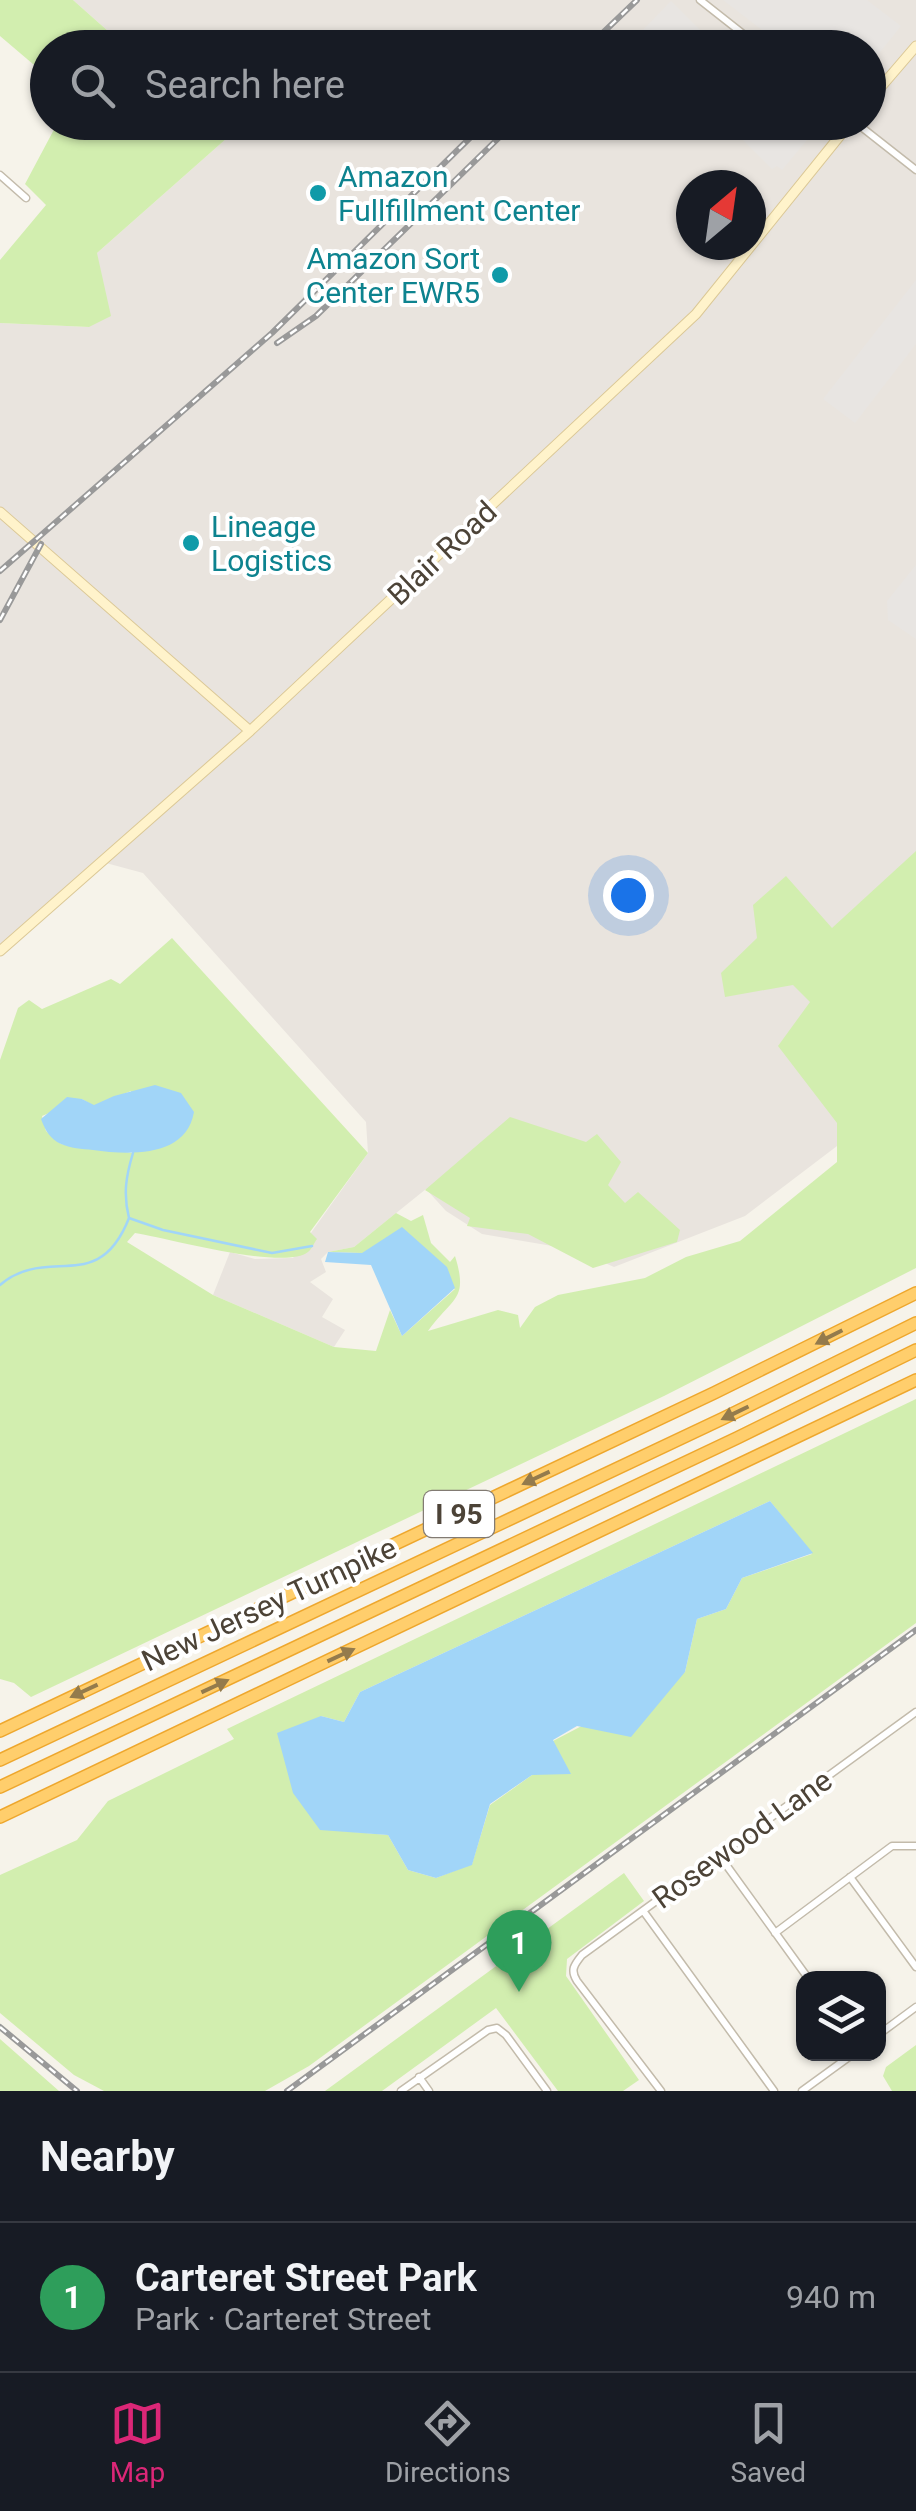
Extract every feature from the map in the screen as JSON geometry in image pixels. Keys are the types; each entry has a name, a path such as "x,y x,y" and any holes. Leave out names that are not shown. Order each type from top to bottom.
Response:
{"highway":[{"name":"New Jersey Turnpike","path":"0,1731 916,1294"},
{"name":"New Jersey Turnpike","path":"0,1760 742,1410 916,1323"},
{"name":"New Jersey Turnpike","path":"0,1787 916,1350"},
{"name":"I 95","path":"0,1817 916,1380"}],"street":[{"path":"700,0 738,30"},
{"path":"886,81 916,46"},
{"name":"Blair Road","path":"0,951 250,731 696,314 838,140"},
{"path":"877,140 916,170"},
{"path":"0,175 26,198"},
{"path":"0,512 250,731"},
{"name":"Rosewood Lane","path":"661,2091 577,1981 573,1970 582,1956 916,1713"},
{"path":"775,1933 892,1846 916,1846"},
{"path":"719,1856 803,1971"},
{"path":"850,1878 916,1968"},
{"path":"644,1912 774,2091"},
{"path":"886,2029 916,2007"},
{"path":"402,2091 496,2028 508,2037 548,2091"},
{"path":"802,2091 843,2061"},
{"path":"419,2078 429,2091"}],"shaded area":[{"path":"73,0 916,0 916,1086 745,1216 614,1267 576,1250 482,1234 446,1211 426,1189 354,1247 328,1252 321,1259 326,1272 310,1282 333,1299 322,1317 345,1330 334,1347 213,1295 230,1252 255,1259 293,1258 368,1153 366,1122 143,873 106,863 0,955 0,323 89,327 97,253 225,140 886,140 886,30 107,30"},
{"path":"723,0 867,0 901,26 886,45 886,30 762,30"},
{"path":"671,1 700,30 643,30"},
{"path":"743,140 807,140 782,170 777,166 772,169"},
{"path":"916,280 916,344 855,423 823,399"},
{"path":"916,565 916,639 888,620 887,601"}],"green space":[{"path":"0,0 73,0 107,30 30,30 30,62 0,36"},
{"path":"48,140 225,140 97,253 111,316 89,327 0,323 0,260 46,205 25,184"},
{"path":"916,851 916,1268 664,1396 31,1697 14,1683 0,1679 0,1060 18,1008 29,1000 42,1009 111,979 120,984 172,938 368,1153 310,1232 317,1239 311,1249 295,1257 251,1256 135,1233 127,1242 213,1295 334,1347 376,1351 390,1310 402,1336 455,1289 362,1253 328,1252 354,1247 396,1213 411,1221 423,1215 431,1243 450,1262 455,1256 459,1291 428,1331 498,1310 518,1315 520,1328 535,1307 558,1295 645,1278 686,1257 740,1241 837,1162 837,1123 778,1046 810,1002 793,985 725,997 721,973 757,938 753,905 786,876 832,928","holes":["131,1091 133,1153 61,1144 46,1131 42,1116 82,1099 94,1106"]},
{"path":"510,1117 586,1142 597,1134 621,1162 608,1185 625,1203 638,1192 680,1230 677,1242 593,1268 528,1234 467,1226 470,1218 425,1190"},
{"path":"916,1399 916,1623 309,2066 265,2091 104,2091 74,2075 0,2013 0,1875 77,1840 108,1801 234,1739 227,1729","holes":["770,1501 812,1554 742,1578 726,1609 697,1619 685,1672 553,1741 532,1775 490,1805 472,1864 436,1878 408,1870 388,1835 320,1829 321,1716 344,1722 360,1692"]},
{"path":"624,1873 644,1901 567,1959 566,1976 639,2080 623,2091 558,2091 496,2008 382,2091 325,2091"},
{"path":"0,2039 59,2091 0,2091"},
{"path":"916,2045 916,2091 892,2091 883,2076 886,2067"}],"water":[{"path":"155,1085 181,1093 194,1112 189,1127 168,1146 123,1153 68,1146 51,1137 41,1119 67,1097 94,1105"},
{"path":"402,1227 447,1267 455,1288 402,1336 371,1265 325,1262 328,1252 362,1253"},
{"path":"770,1501 813,1553 742,1578 726,1609 697,1619 685,1672 631,1737 577,1726 553,1740 571,1774 532,1775 490,1804 472,1865 436,1878 408,1870 388,1835 320,1830 293,1793 277,1733 321,1716 344,1722 360,1692"}],"waterway":[{"path":"133,1153 126,1185 129,1218 163,1230 272,1253 312,1246"},
{"path":"0,1285 36,1268 71,1266 103,1256 117,1242 129,1218"}],"railway":[{"path":"606,30 637,0"},
{"path":"0,571 272,333 468,140"},
{"path":"277,343 316,316 497,140"},
{"path":"0,620 41,544"},
{"path":"287,2091 916,1630"},
{"path":"0,2027 77,2091"}],"place":[{"name":"Amazon Fullfillment Center","path":"318,193"},
{"name":"Amazon Sort Center EWR5","path":"500,275"},
{"name":"Lineage Logistics","path":"191,543"},
{"name":"Carteret Street Park","path":"519,1992"}]}
